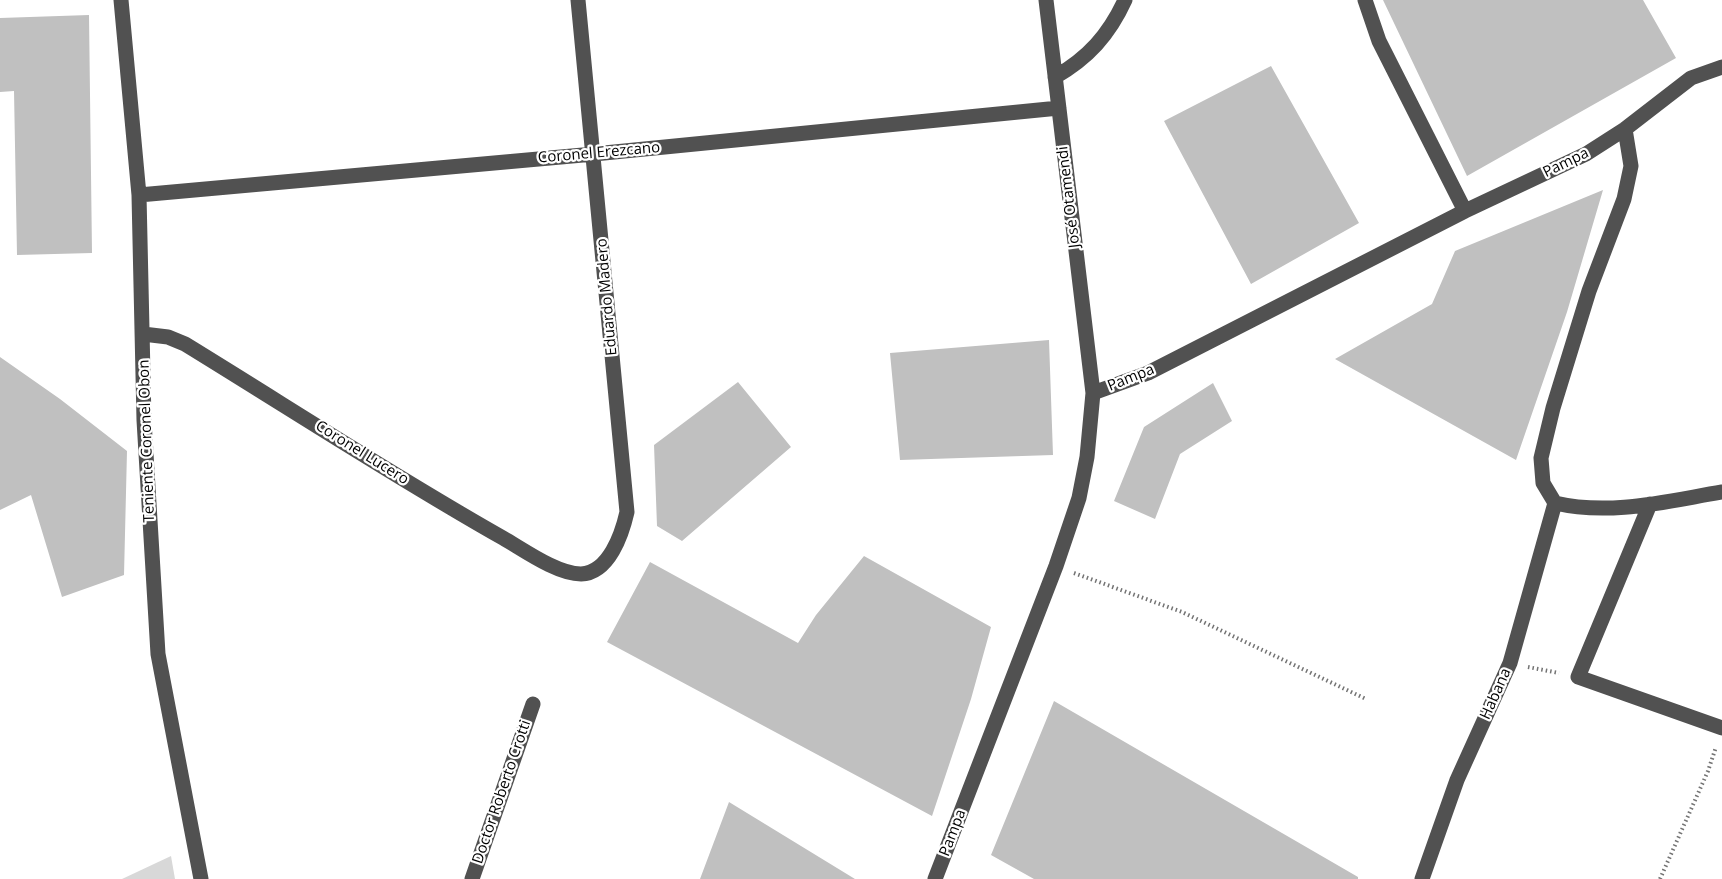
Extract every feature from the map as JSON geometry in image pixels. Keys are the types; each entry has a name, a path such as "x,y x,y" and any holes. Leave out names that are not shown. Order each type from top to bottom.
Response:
{"street":[{"name":"Teniente Coronel Obon","path":"121,0 138,195 144,420 158,654 201,879"},
{"name":"Eduardo Madero","path":"578,0 627,512 621,536 606,560 593,570 581,574"},
{"name":"José Otamendi","path":"1046,0 1093,393"},
{"path":"1055,77 1074,66 1091,52 1110,28 1125,0"},
{"path":"1365,0 1379,41 1465,210"},
{"name":"Pampa","path":"935,879 1056,566 1079,498 1087,457 1093,393 1148,373 1465,210 1586,154 1624,129 1692,78 1722,67"},
{"name":"Coronel Erezcano","path":"138,195 594,154 1059,108"},
{"path":"1624,129 1631,166 1623,199 1589,291 1553,408 1541,458 1544,483 1555,503 1596,510 1722,492"},
{"name":"Coronel Lucero","path":"143,334 168,337 185,344 474,522 557,568 581,574"},
{"name":"Habana","path":"1422,879 1457,780 1510,663 1555,503"},
{"path":"1650,504 1578,677 1722,728"},
{"name":"Doctor Roberto Crotti","path":"472,879 533,704"}],"path":[{"path":"1056,566 1182,612 1366,699"},
{"path":"1510,663 1578,677"},
{"path":"1660,879 1708,771 1722,728"}],"shaded area":[{"path":"171,856 175,879 122,879"}],"building":[{"path":"1383,0 1643,0 1676,58 1467,176"},
{"path":"89,15 92,253 17,255 14,91 0,92 0,18"},
{"path":"1271,66 1359,223 1251,284 1164,121"},
{"path":"1603,190 1567,312 1516,460 1335,359 1432,304 1455,251"},
{"path":"1049,340 1053,455 900,460 890,353"},
{"path":"0,357 60,399 127,451 124,575 62,597 31,495 0,510"},
{"path":"738,382 791,447 682,541 657,526 654,445"},
{"path":"1213,383 1232,421 1180,454 1155,519 1114,501 1144,427"},
{"path":"864,556 991,627 971,699 932,816 607,642 650,562 798,643 816,615"},
{"path":"1054,701 1358,879 1034,879 991,855"},
{"path":"729,802 855,879 700,879"}]}
